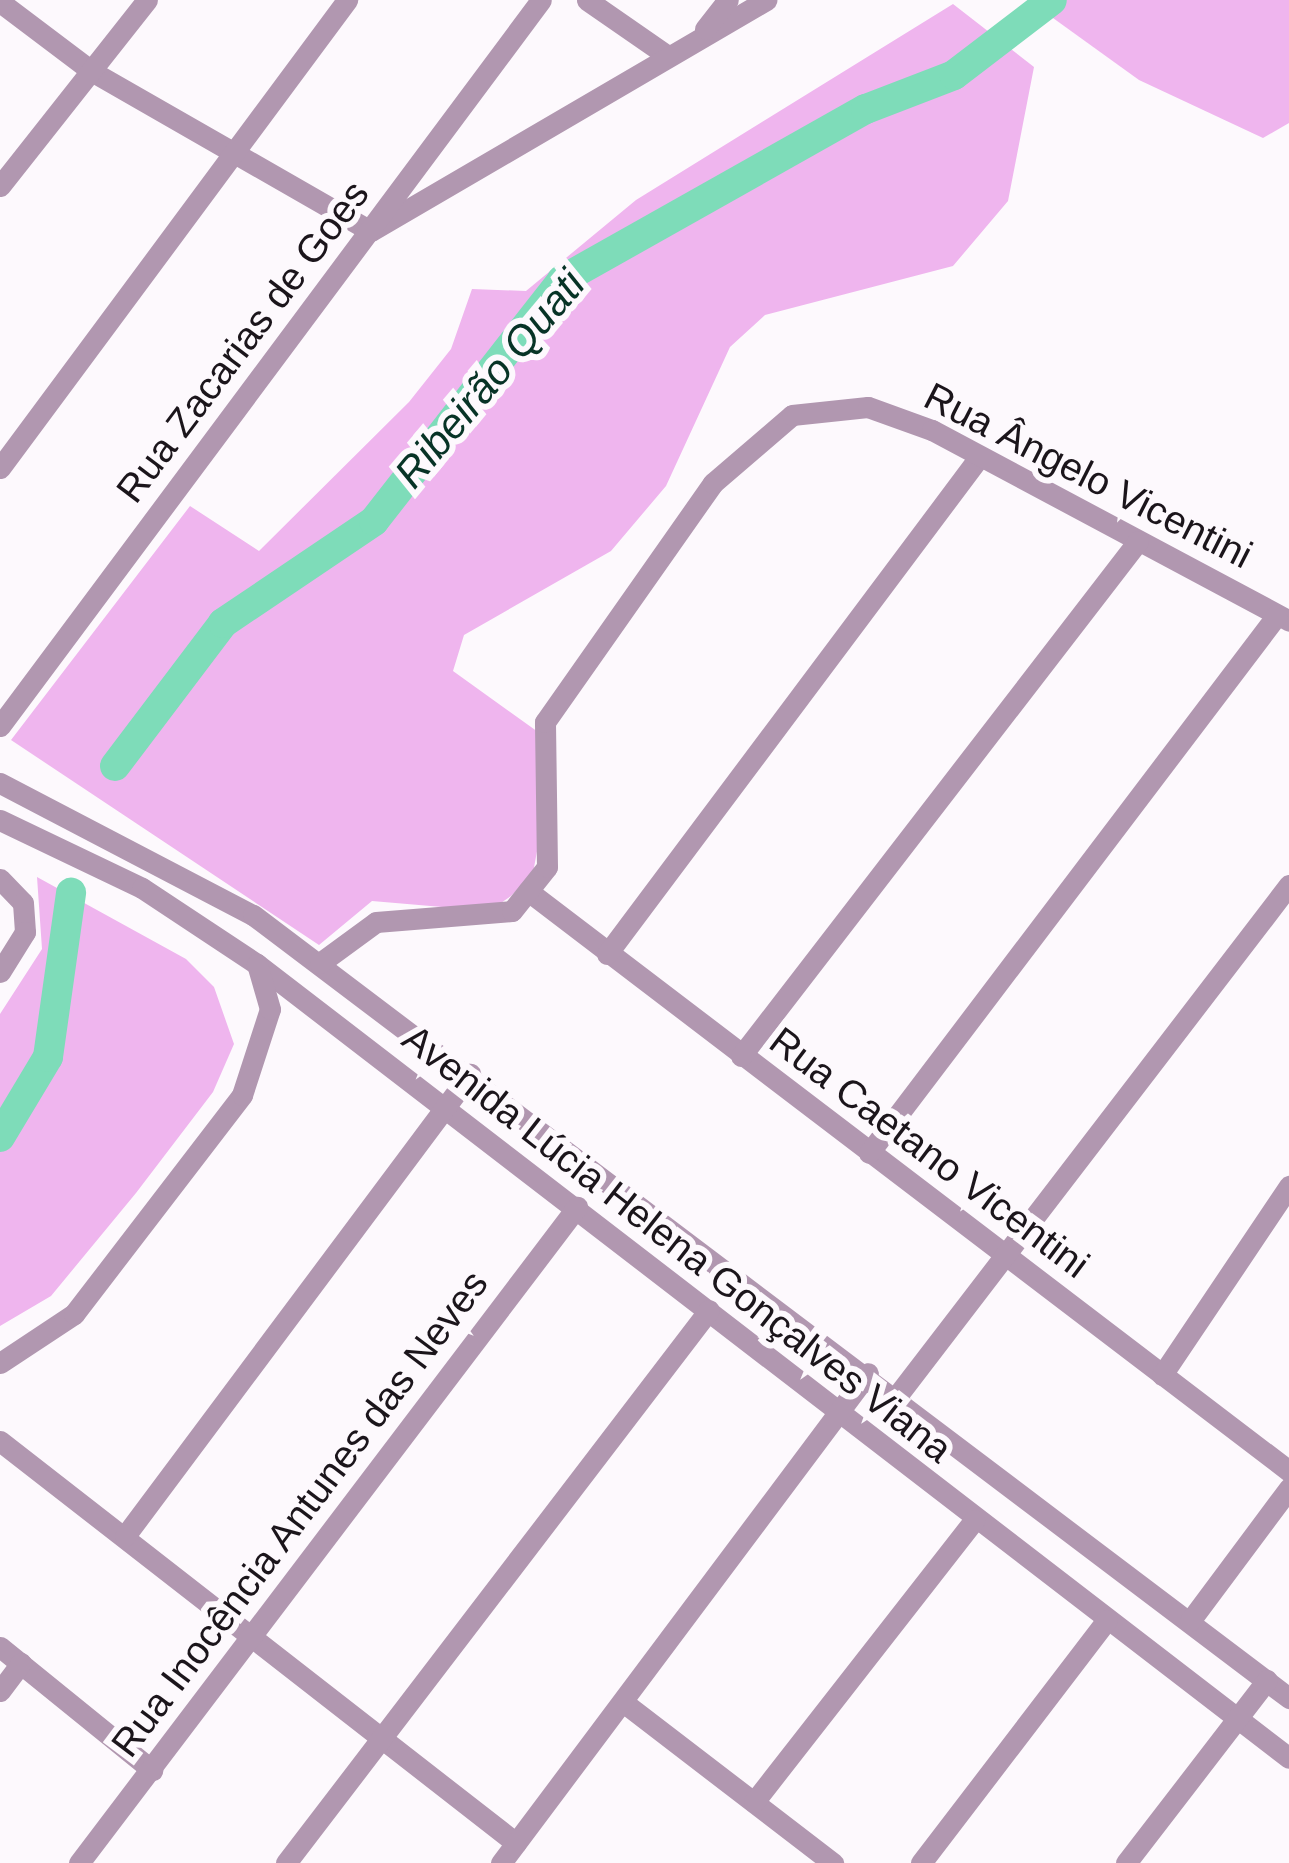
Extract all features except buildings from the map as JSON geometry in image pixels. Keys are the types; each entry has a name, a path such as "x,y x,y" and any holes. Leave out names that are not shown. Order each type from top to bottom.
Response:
{"street":[{"path":"0,186 147,0"},
{"path":"0,468 347,0"},
{"name":"Rua Zacarias de Goes","path":"0,726 541,0"},
{"path":"587,0 668,56"},
{"path":"698,39 728,0"},
{"path":"0,2 93,72 230,155 370,231 767,0"},
{"name":"Rua Ângelo Vicentini","path":"528,891 547,867 544,722 713,483 792,415 849,409 980,455 1283,618"},
{"path":"607,954 980,455"},
{"path":"741,1056 1138,541"},
{"path":"869,1153 1283,618"},
{"name":"Avenida Lúcia Helena Gonçalves Viana","path":"0,783 144,858 320,963 868,1373 1289,1697"},
{"name":"Avenida Lúcia Helena Gonçalves Viana","path":"0,820 142,888 256,964 1289,1758"},
{"path":"0,972 25,932 23,903 3,881"},
{"path":"897,1396 1289,885"},
{"path":"320,963 376,922 464,923 512,911 528,891"},
{"name":"Rua Caetano Vicentini","path":"528,891 1289,1471"},
{"path":"0,1363 74,1314 242,1095 270,1009 256,964"},
{"path":"125,1536 449,1114 470,1074"},
{"path":"1162,1375 1289,1186"},
{"name":"Rua Inocência Antunes das Neves","path":"79,1863 577,1208"},
{"path":"286,1863 709,1310"},
{"path":"501,1863 868,1373"},
{"path":"0,1441 516,1843"},
{"path":"1190,1621 1289,1488"},
{"path":"754,1802 974,1520"},
{"path":"921,1863 1107,1620"},
{"path":"0,1647 152,1770"},
{"path":"0,1691 21,1663"},
{"path":"1126,1863 1267,1680"},
{"path":"623,1702 833,1863"}],"shaded area":[{"path":"1028,0 1289,0 1289,123 1263,138 1139,80"},
{"path":"953,4 1034,67 1008,201 953,266 765,315 730,347 666,486 611,551 464,635 453,671 538,732 540,835 533,873 511,896 489,911 372,901 319,945 11,740 190,506 259,551 409,402 451,349 472,289 526,291 636,200"},
{"path":"37,877 186,959 214,987 234,1044 213,1092 51,1296 0,1326 0,1014 42,949"}],"waterway":[{"name":"Ribeirão Quati","path":"115,766 223,623 374,521 562,280 866,109 954,75 1052,0"},
{"name":"Ribeirão Quati","path":"0,1137 48,1057 71,893"}]}
